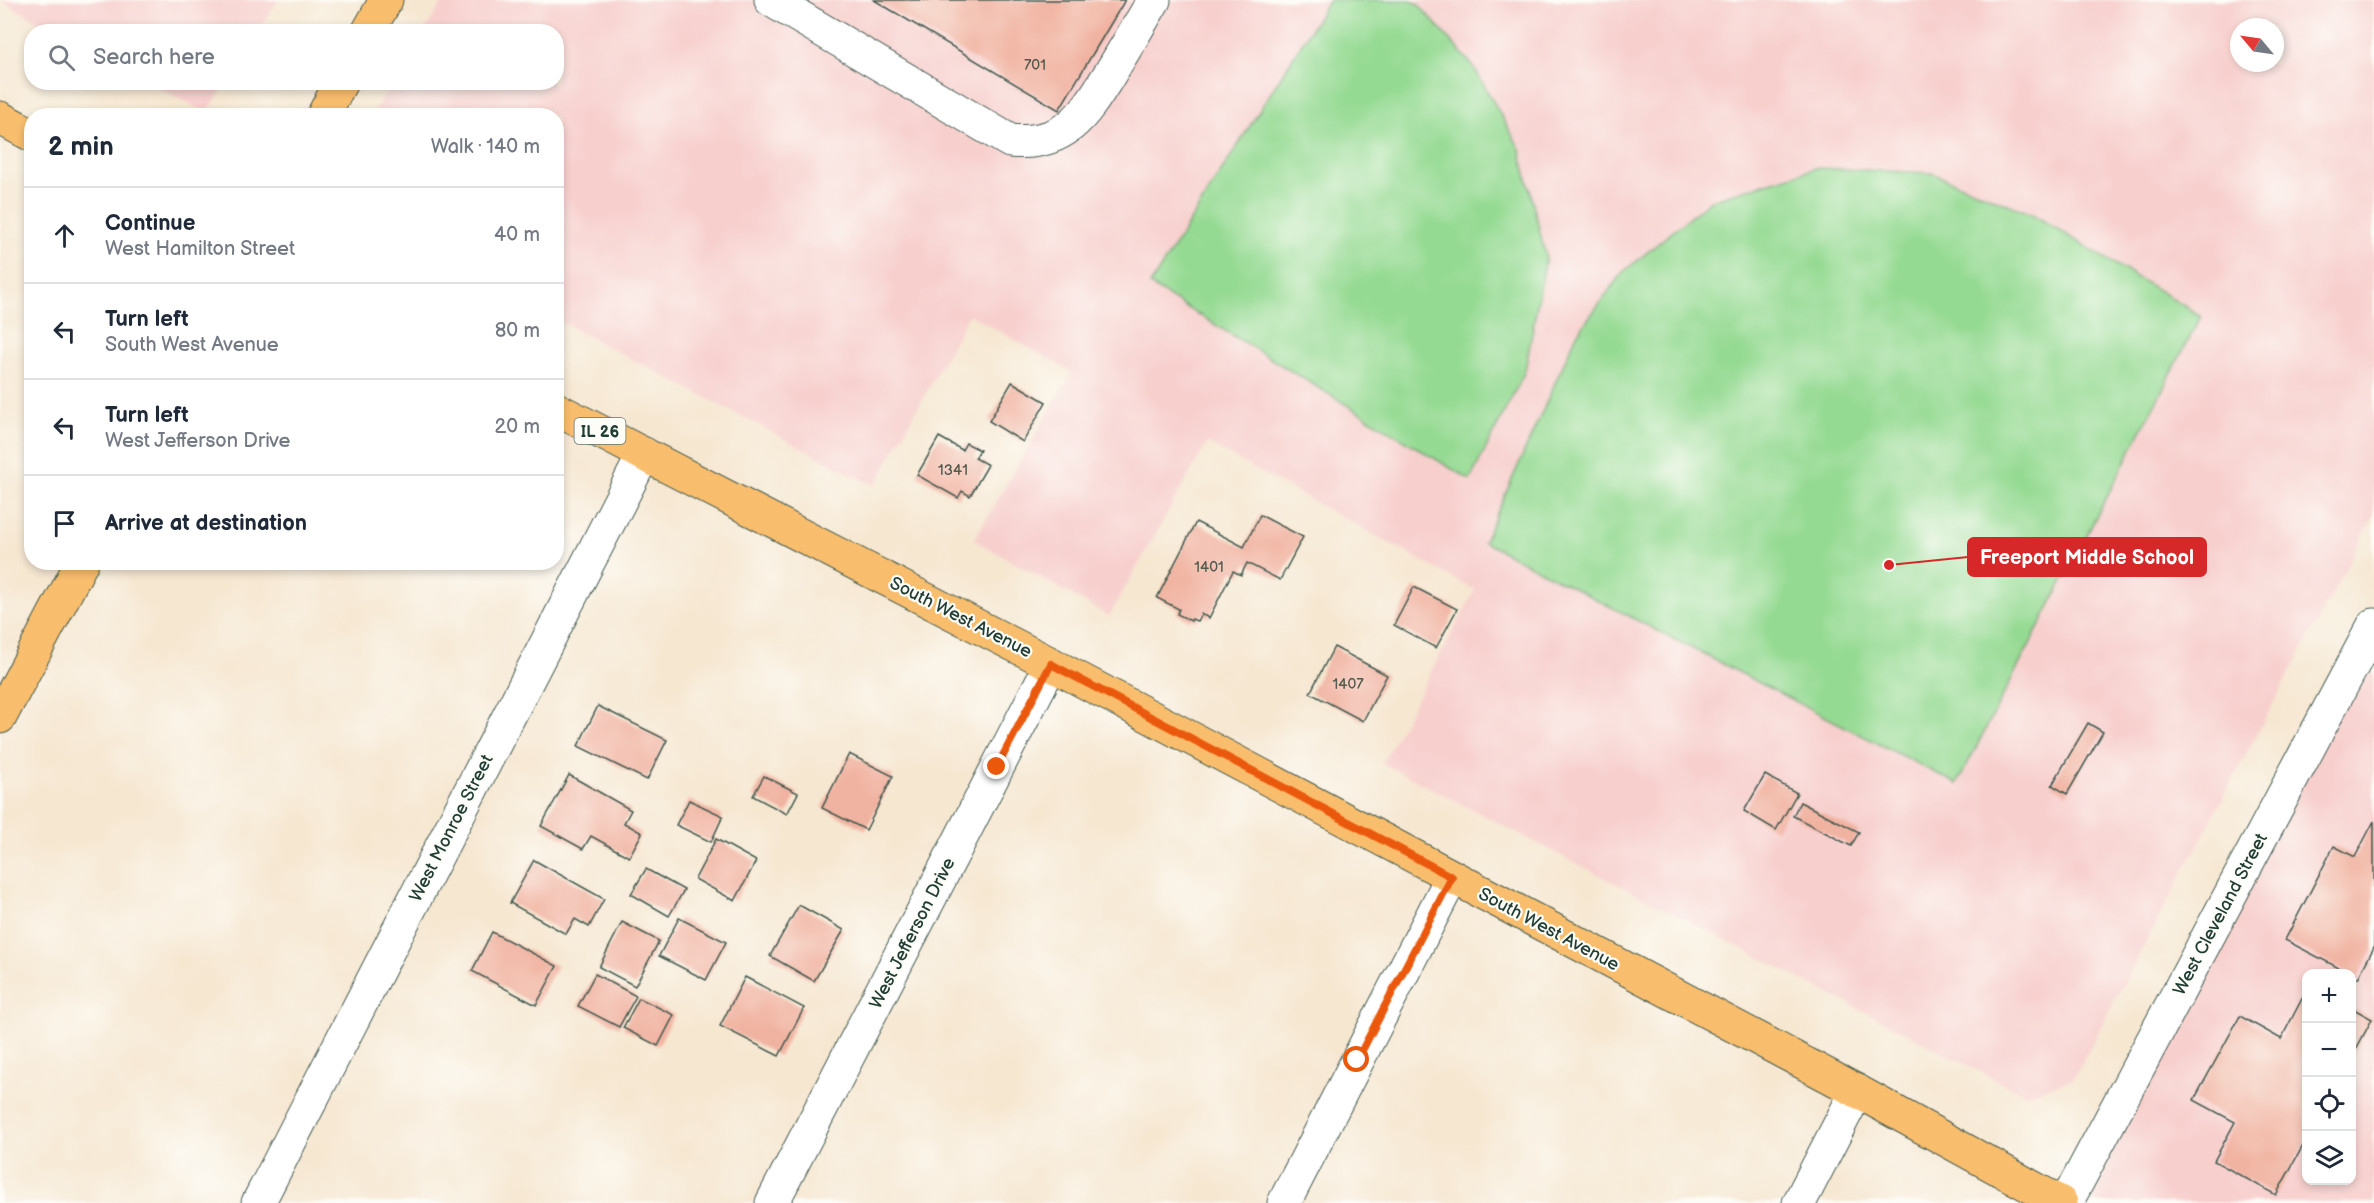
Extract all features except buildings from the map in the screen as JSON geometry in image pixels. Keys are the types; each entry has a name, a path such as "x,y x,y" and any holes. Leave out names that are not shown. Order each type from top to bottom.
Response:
{"main road":[{"path":"372,24 386,0"},
{"path":"327,108 337,90"},
{"path":"0,118 24,131"},
{"name":"South West Avenue","path":"564,413 1051,664 1857,1091 2061,1203"},
{"path":"0,717 78,570"}],"street":[{"path":"771,0 1010,141 1027,143 1061,133 1085,113 1154,0"},
{"name":"West Monroe Street","path":"258,1203 644,454"},
{"name":"West Cleveland Street","path":"2066,1203 2374,625"},
{"name":"West Jefferson Drive","path":"772,1203 1051,664"},
{"path":"1284,1203 1452,877"},
{"path":"1799,1203 1857,1091"}],"shaded area":[{"path":"0,0 278,0 263,24 44,24"},
{"path":"444,0 2374,0 2374,515 2073,1079 2026,1095 1382,763 1475,590 1207,443 1109,616 974,540 1072,372 969,314 875,486 564,324 564,108 376,108 388,90 564,90 564,24 429,24"},
{"path":"164,90 222,90 210,108 198,108"},
{"path":"2354,663 2374,674 2374,1203 2066,1203"}],"green space":[{"path":"1329,0 1411,0 1419,5 1473,66 1520,149 1546,257 1525,371 1470,480 1150,285"},
{"path":"1816,168 1932,173 2032,214 2201,316 1957,784 1484,542 1577,334 1622,273 1711,200"}],"place":[{"name":"Freeport Middle School","path":"1889,565"}],"route":[{"path":"997,767 1051,664 1452,877 1357,1060"}]}
